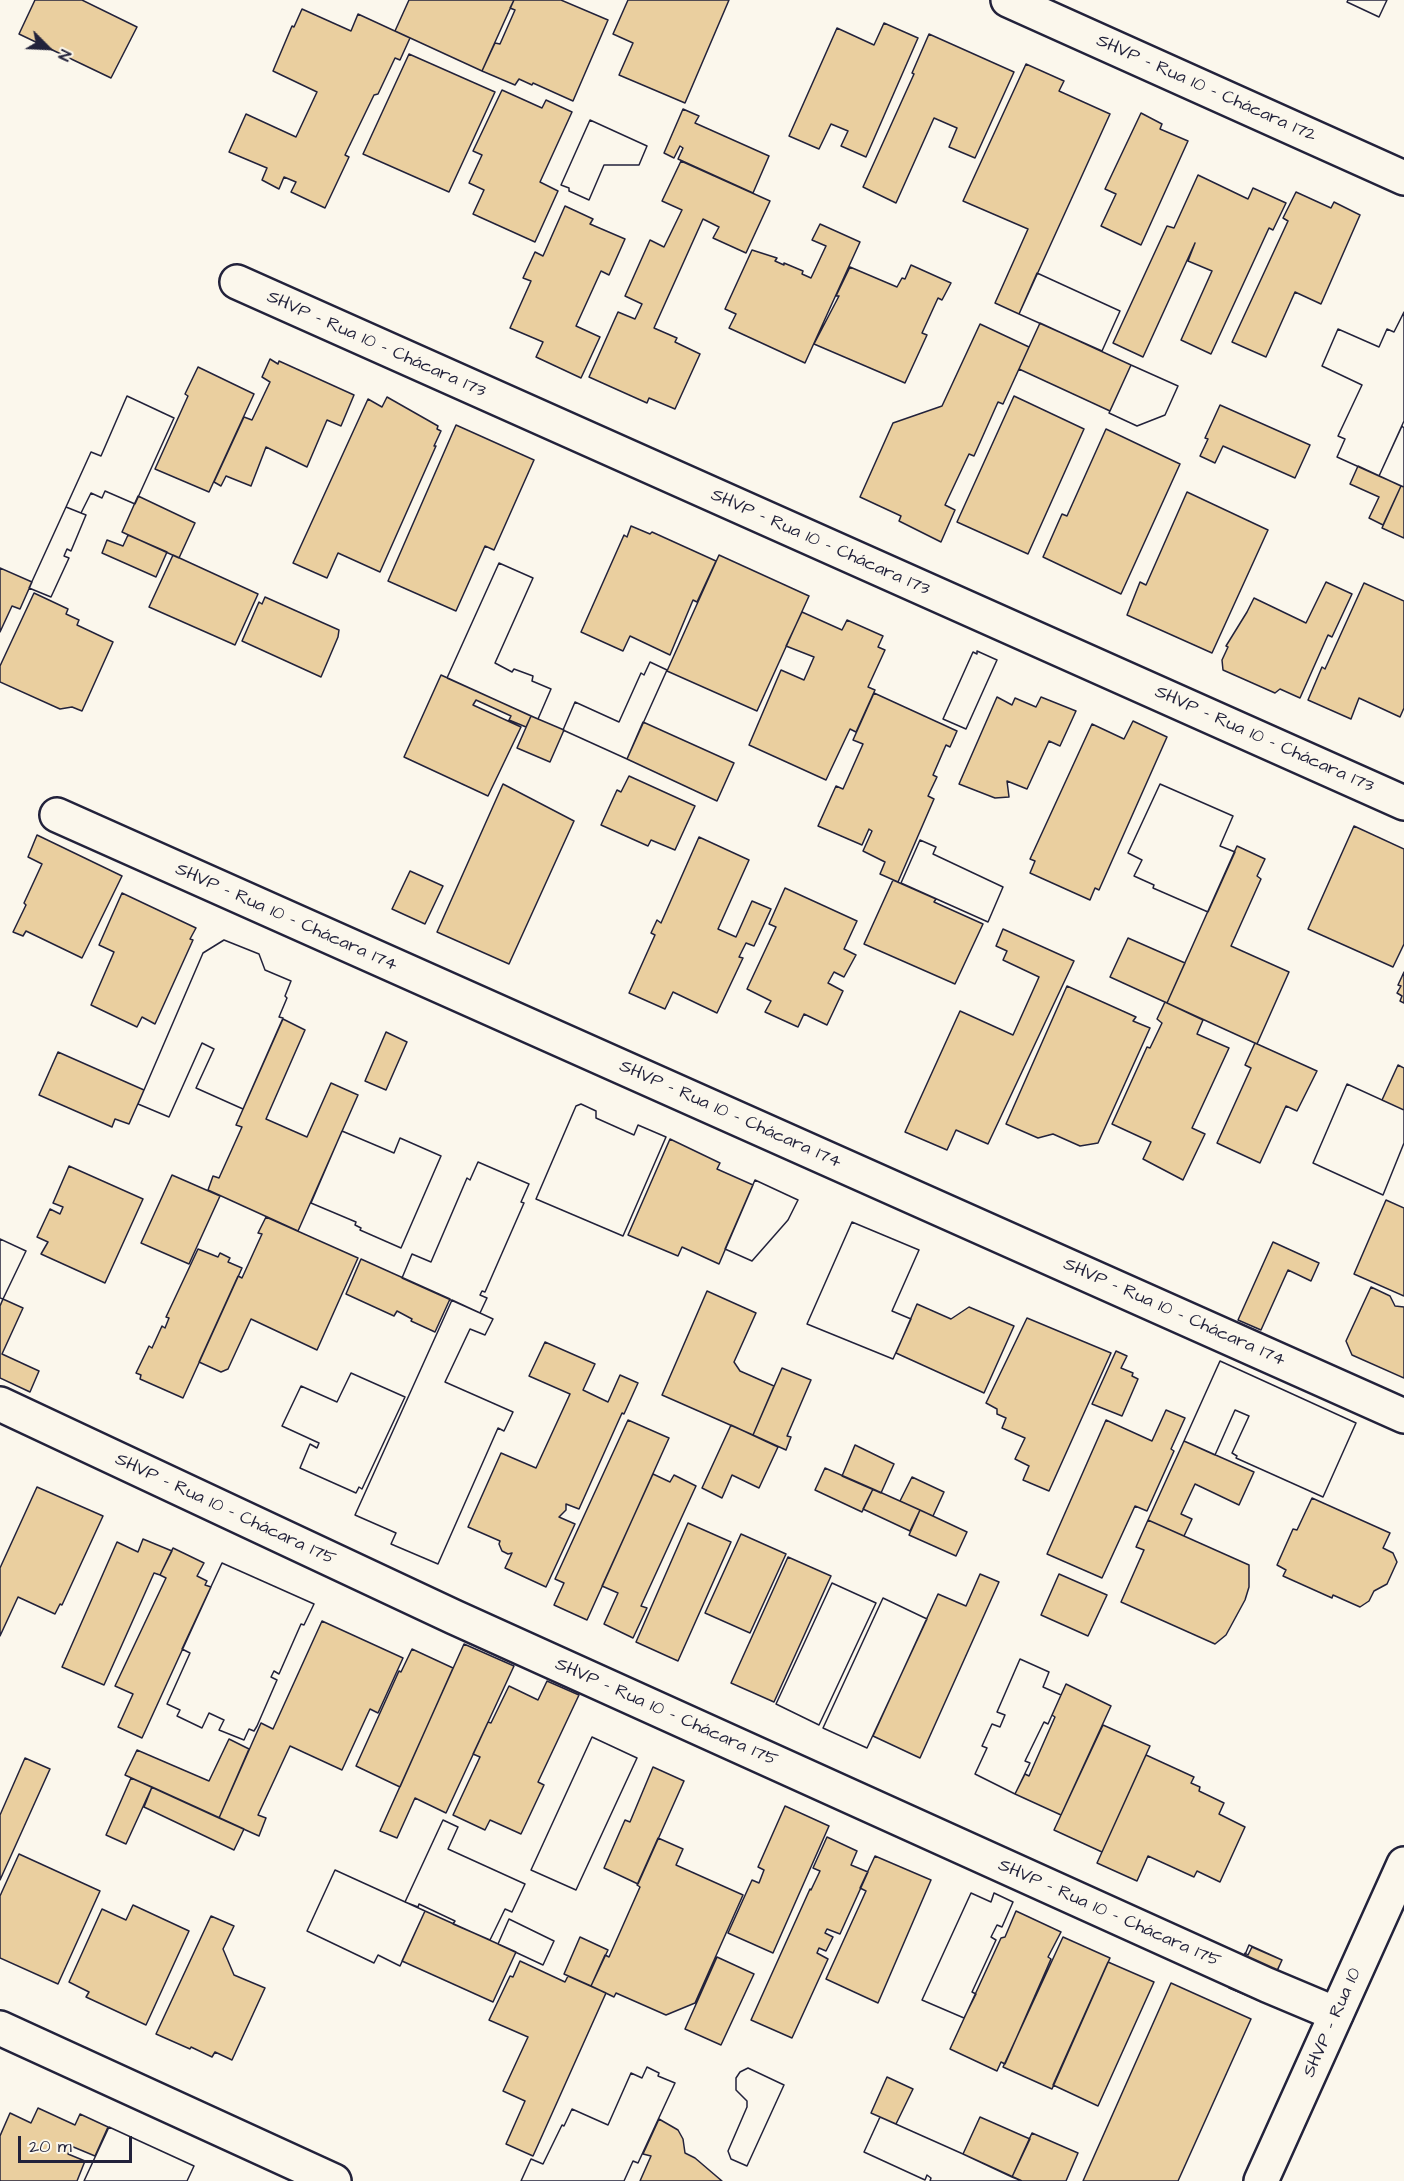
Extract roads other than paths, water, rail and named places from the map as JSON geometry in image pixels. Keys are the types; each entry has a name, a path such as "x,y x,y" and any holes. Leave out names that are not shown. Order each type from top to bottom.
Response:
{"street":[{"name":"SHVP - Rua 10 - Chácara 172","path":"1008,0 1404,178"},
{"name":"SHVP - Rua 10 - Chácara 173","path":"237,282 1404,803"},
{"name":"SHVP - Rua 10 - Chácara 174","path":"57,815 1404,1416"},
{"name":"SHVP - Rua 10 - Chácara 175","path":"0,1404 465,1622 1245,1976 1336,2014"},
{"name":"SHVP - Rua 10","path":"1260,2181 1404,1864"},
{"path":"0,2028 334,2181"}]}
